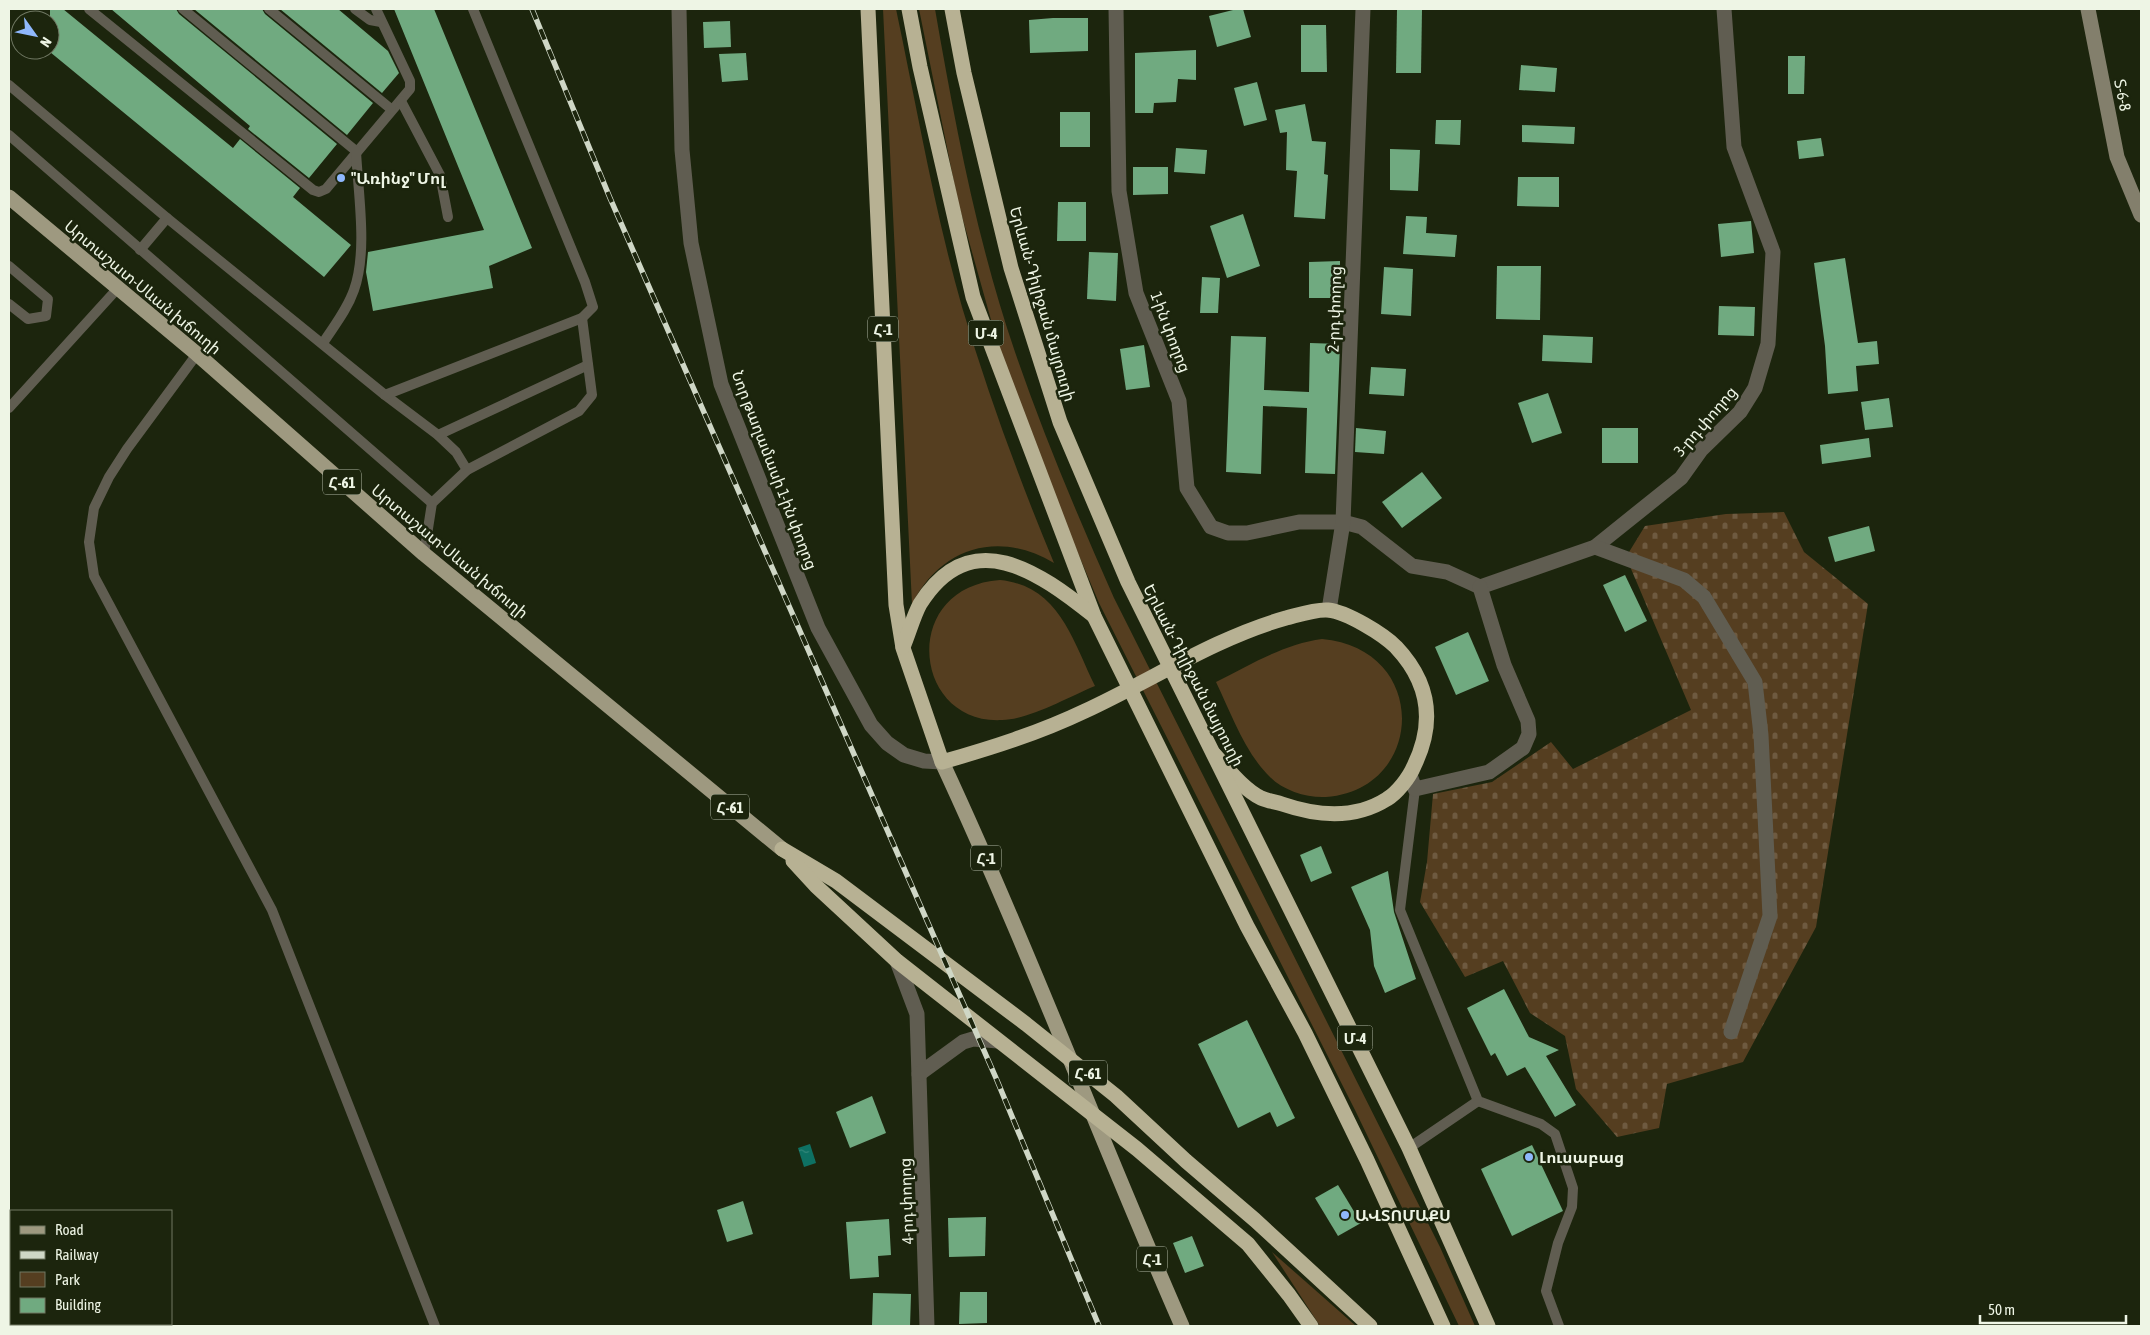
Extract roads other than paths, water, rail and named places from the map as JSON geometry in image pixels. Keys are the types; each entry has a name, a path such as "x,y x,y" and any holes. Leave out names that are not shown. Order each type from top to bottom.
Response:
{"highway":[{"name":"Հ-1","path":"868,9 896,605 903,648 942,762"},
{"name":"Մ-4","path":"910,9 920,67 973,298 1094,616 1247,926 1305,1033 1367,1160 1443,1326"},
{"name":"Երևան-Դիլիջան մայրուղի","path":"952,9 964,73 1011,268 1060,422 1128,582 1409,1148 1488,1326"},
{"path":"903,648 920,605 940,580 966,564 988,560 1015,565 1039,576 1061,590 1094,616"},
{"path":"942,762 1012,742 1085,712 1224,642 1263,625 1300,614 1329,610 1350,618 1379,633 1396,646 1418,677 1424,695 1428,721 1424,746 1413,782 1388,799 1364,810 1335,815 1307,812 1261,798 1243,784 1214,754"},
{"name":"Հ-61","path":"782,849 816,886 897,961 1137,1149 1248,1244 1311,1326"},
{"name":"Հ-61","path":"782,849 836,881 1026,1024 1116,1096 1370,1326"}],"main road":[{"name":"Արտաշատ-Սևան խճուղի","path":"9,196 197,354 424,554 782,849"},
{"name":"Հ-1","path":"942,762 977,837 1123,1191 1182,1326"}],"street":[{"name":"Նոր թաղամասի 1-ին փողոց","path":"679,9 682,150 691,243 721,384 818,628 871,725 888,743 904,755 924,761 942,762"},
{"name":"1-ին փողոց","path":"1116,9 1119,190 1136,293 1179,401 1187,488 1211,527 1228,533 1248,533 1299,522 1343,522"},
{"name":"2-րդ փողոց","path":"1329,610 1343,522 1363,9"},
{"name":"3-րդ փողոց","path":"1480,587 1595,547 1681,478 1701,450 1740,412 1756,388 1768,344 1773,252 1734,147 1724,9"},
{"name":"Տ-6-8","path":"2088,9 2117,158 2141,215"},
{"path":"1343,522 1362,527 1412,566 1447,572 1480,587 1504,664 1528,721 1528,734 1523,748 1489,772 1413,782"},
{"path":"1595,547 1684,580 1704,597 1755,682 1761,735 1770,916 1731,1032"},
{"name":"4-րդ փողոց","path":"897,961 917,1014 927,1326"},
{"path":"919,1074 963,1042 973,1039 998,1041"}],"lane":[{"path":"89,9 313,190 320,192 326,189 391,109 401,101 410,89 410,81 376,9"},
{"path":"183,9 356,151 360,234 358,271 348,304 322,344"},
{"path":"269,9 391,109"},
{"path":"355,9 370,20 381,22"},
{"path":"385,395 582,318 593,307 585,282 473,9"},
{"path":"9,85 167,218 385,395 438,435 456,452 467,470"},
{"path":"401,101 440,175 448,216"},
{"path":"9,135 432,503"},
{"path":"140,250 167,218"},
{"path":"9,266 48,300 46,316 28,319 9,304"},
{"path":"9,408 118,288"},
{"path":"424,554 432,503 467,470 579,411 592,395 582,318"},
{"path":"197,354 108,477 94,508 89,542 94,576 272,910 435,1326"},
{"path":"438,435 588,364"},
{"path":"1413,782 1400,910 1478,1100 1541,1124 1555,1134 1573,1188 1572,1207 1558,1243 1546,1291 1559,1326"},
{"path":"1409,1148 1478,1100"}],"water":[{"path":"810,1144 816,1163 804,1167 798,1148"}],"railway":[{"path":"532,9 610,198 996,1078 1099,1326"}],"place":[{"name":"\"Առինջ\" Մոլ","path":"341,178"},
{"name":"Լուսաբաց","path":"1529,1157"},
{"name":"ԱՎՏՈՄԱՔՍ","path":"1345,1215"}]}
